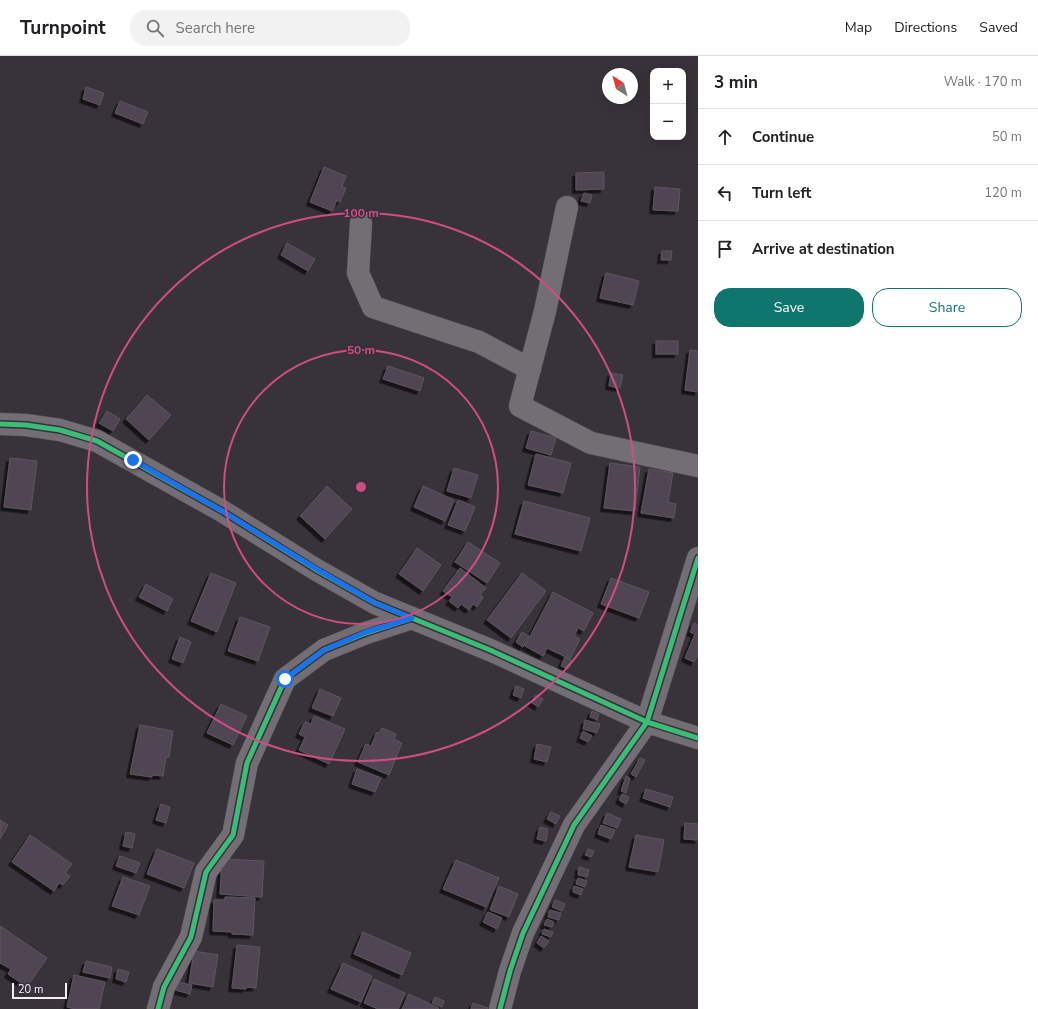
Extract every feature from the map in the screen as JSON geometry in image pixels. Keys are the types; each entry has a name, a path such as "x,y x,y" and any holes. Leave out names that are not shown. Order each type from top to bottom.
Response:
{"street":[{"path":"567,207 545,311 520,406 591,443 698,466"},
{"path":"361,223 358,273 373,307 479,342 530,369"},
{"path":"0,424 26,425 60,430 97,441 222,511 375,603 490,650 647,722 698,738"},
{"path":"500,1009 510,971 523,933 574,825 647,722 698,558"},
{"path":"158,1009 164,987 191,937 206,872 233,835 247,763 285,679 324,650 366,632 412,618"}],"building":[{"path":"86,87 104,93 100,105 83,99"},
{"path":"120,101 148,112 143,124 115,113"},
{"path":"324,167 346,176 342,187 346,188 340,202 337,200 332,211 310,202"},
{"path":"604,172 604,189 576,190 576,173"},
{"path":"655,187 680,189 678,211 653,210"},
{"path":"584,193 592,195 590,203 581,201"},
{"path":"287,243 315,259 308,271 281,255"},
{"path":"662,251 672,251 671,260 661,260"},
{"path":"606,273 639,281 633,305 600,298"},
{"path":"656,341 678,341 678,354 656,354"},
{"path":"690,350 698,351 698,392 685,390"},
{"path":"388,366 424,378 420,391 383,379"},
{"path":"611,373 623,375 620,388 609,386"},
{"path":"147,395 171,415 149,440 126,419"},
{"path":"107,411 120,419 113,431 99,423"},
{"path":"531,431 556,438 551,455 526,448"},
{"path":"536,454 571,463 563,493 528,485"},
{"path":"10,458 37,461 31,510 4,507"},
{"path":"610,463 640,467 635,511 604,508"},
{"path":"454,468 478,475 471,498 447,491"},
{"path":"649,469 673,473 668,502 676,504 674,518 641,513"},
{"path":"327,486 352,509 325,539 300,516"},
{"path":"423,486 454,500 445,521 414,507"},
{"path":"458,500 475,507 465,531 448,525"},
{"path":"524,501 590,518 581,551 515,534"},
{"path":"468,542 500,563 487,583 455,562"},
{"path":"417,548 441,565 423,591 399,574"},
{"path":"460,568 486,588 480,595 483,597 477,607 473,604 469,610 461,604 458,608 449,601 452,597 443,591"},
{"path":"211,573 236,583 217,632 191,621"},
{"path":"522,573 546,591 511,638 487,620"},
{"path":"611,578 649,592 639,618 601,604"},
{"path":"146,584 173,599 167,611 139,597"},
{"path":"553,592 593,613 584,631 578,628 574,636 580,639 570,659 547,648 543,656 525,646"},
{"path":"240,617 270,627 258,661 228,651"},
{"path":"694,623 698,625 698,654 694,662 685,658 695,634 690,632"},
{"path":"522,632 529,636 523,647 516,642"},
{"path":"180,637 191,642 183,663 172,659"},
{"path":"565,657 572,661 568,669 561,666"},
{"path":"516,686 524,689 521,698 513,695"},
{"path":"320,689 341,698 333,716 312,708"},
{"path":"536,695 543,699 538,707 531,702"},
{"path":"221,704 247,716 233,745 207,733"},
{"path":"592,711 599,714 597,720 590,717"},
{"path":"314,716 345,729 329,764 299,750 305,737 299,734 305,722 311,724"},
{"path":"585,720 600,724 597,733 583,729"},
{"path":"140,725 173,731 169,757 166,757 163,776 152,775 152,777 130,774"},
{"path":"382,728 396,734 394,739 402,743 389,775 358,762 366,744 371,746 377,732 379,733"},
{"path":"583,731 592,736 588,742 580,738"},
{"path":"537,744 551,747 547,762 534,759"},
{"path":"640,758 645,760 636,777 631,774"},
{"path":"357,769 381,778 375,792 352,784"},
{"path":"626,776 630,778 626,793 621,791"},
{"path":"646,789 673,797 670,807 643,798"},
{"path":"622,794 629,797 626,804 619,800"},
{"path":"161,804 170,807 166,823 156,820"},
{"path":"551,812 560,816 556,824 547,819"},
{"path":"607,813 621,819 617,828 603,823"},
{"path":"0,820 8,825 0,839"},
{"path":"685,823 698,824 698,840 684,839"},
{"path":"601,825 615,830 611,839 598,834"},
{"path":"540,827 548,829 546,841 537,839"},
{"path":"126,832 135,834 132,848 123,846"},
{"path":"30,835 72,864 65,873 70,876 63,885 59,883 54,891 12,862"},
{"path":"636,835 664,840 658,872 629,867"},
{"path":"157,849 194,863 184,888 147,874"},
{"path":"588,849 594,851 591,857 585,855"},
{"path":"120,856 140,863 136,873 116,866"},
{"path":"222,859 264,861 262,897 220,894"},
{"path":"456,860 499,878 486,907 443,889"},
{"path":"579,867 589,870 587,877 578,875"},
{"path":"123,877 150,886 139,915 112,906"},
{"path":"578,878 587,881 585,887 576,884"},
{"path":"499,886 518,894 509,917 490,910"},
{"path":"574,886 583,889 581,895 573,892"},
{"path":"225,897 255,898 253,935 213,931 214,900 225,900"},
{"path":"555,900 565,904 562,911 552,907"},
{"path":"550,910 561,913 559,920 548,917"},
{"path":"488,912 502,918 497,929 483,922"},
{"path":"547,919 554,922 552,927 544,925"},
{"path":"0,926 47,958 27,987 8,974 11,969 0,963"},
{"path":"544,929 553,932 551,937 542,934"},
{"path":"363,932 411,953 402,975 354,954"},
{"path":"541,936 549,941 544,948 537,943"},
{"path":"237,945 260,947 256,988 232,988"},
{"path":"194,951 218,955 213,987 189,983"},
{"path":"86,961 112,967 110,978 83,972"},
{"path":"343,963 372,976 361,1002 331,989"},
{"path":"118,969 129,972 126,982 116,979"},
{"path":"74,975 105,982 99,1009 75,1009 67,1007"},
{"path":"374,979 405,993 398,1009 378,1009 364,1003"},
{"path":"177,982 192,985 190,994 175,990"},
{"path":"409,994 439,1008 402,1009"},
{"path":"435,997 444,1001 442,1007 432,1003"},
{"path":"473,1003 488,1008 471,1009"}],"cycle path":[{"path":"0,424 26,425 60,430 97,441 222,511 315,569 375,603 490,650 647,722 698,738"},
{"path":"500,1009 510,971 523,933 574,825 647,722 698,558"},
{"path":"158,1009 164,987 191,937 206,872 233,835 247,763 285,679 324,650 366,633 412,618"}],"route":[{"path":"133,460 222,511 375,603 412,618 366,632 324,650 285,679"}]}
